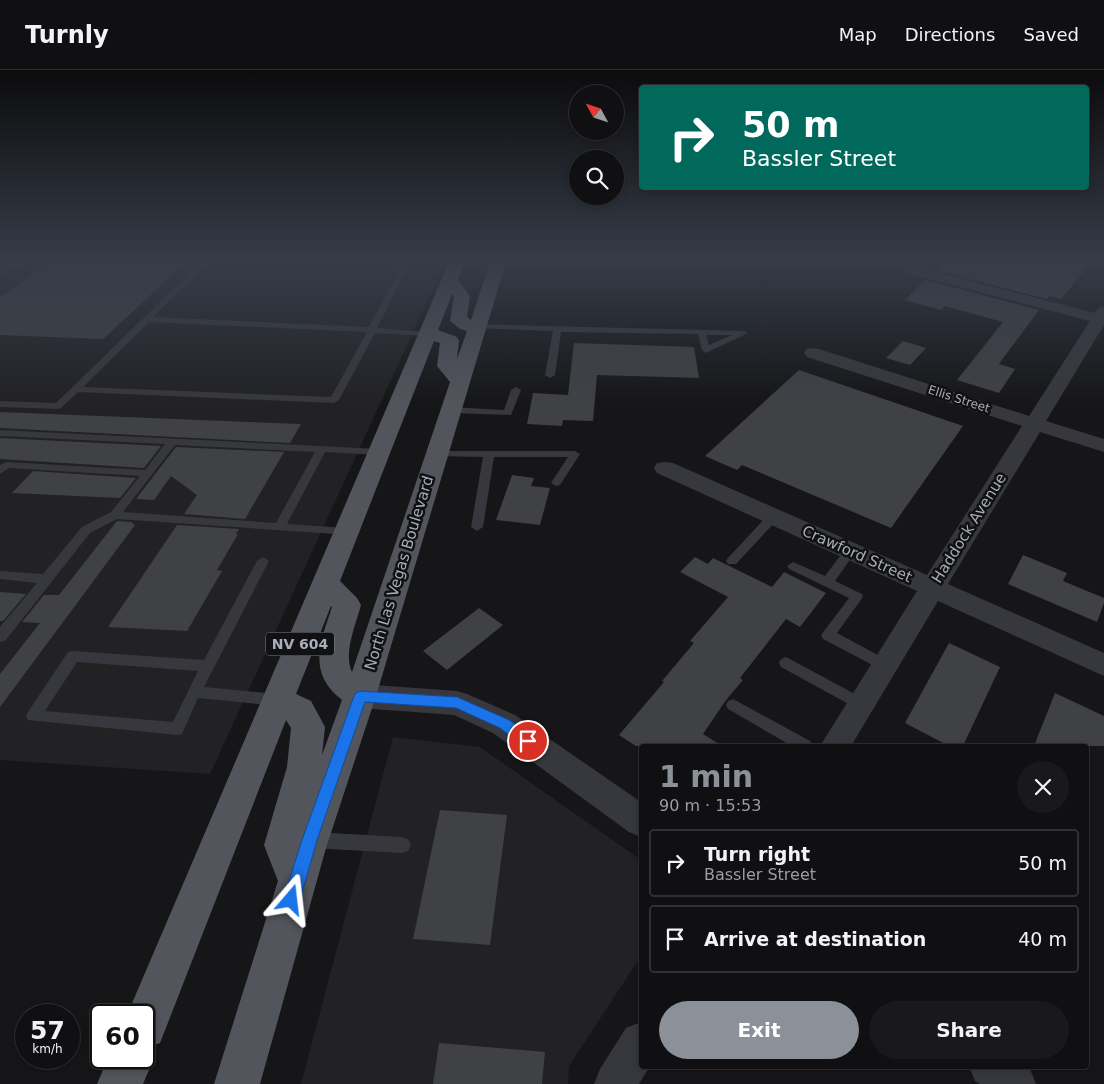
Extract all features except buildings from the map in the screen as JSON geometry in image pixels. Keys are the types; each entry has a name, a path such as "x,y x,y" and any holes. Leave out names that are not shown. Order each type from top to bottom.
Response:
{"main road":[{"name":"NV 604","path":"153,1004 437,309"},
{"path":"459,309 459,322 466,326 476,326"},
{"name":"North Las Vegas Boulevard","path":"237,1084 297,881 360,696 482,309"},
{"path":"427,334 440,336 450,341 447,366 459,382"},
{"path":"325,582 347,605 334,652 333,665 338,678 360,696"},
{"path":"277,700 299,711 308,727 304,767 282,845 297,881"},
{"path":"120,1084 126,1069"}],"street":[{"path":"1071,309 1102,317"},
{"name":"Haddock Avenue","path":"836,744 1034,423 1102,317"},
{"name":"Ellis Street","path":"813,353 1104,446"},
{"name":"Crawford Street","path":"665,468 1104,665"},
{"path":"360,696 457,703 504,724 639,820"},
{"path":"615,1084 639,1046"},
{"path":"994,1069 1016,1084"}],"lane":[{"path":"0,404 58,406 156,309"},
{"path":"76,389 334,400 383,309"},
{"path":"146,319 427,334"},
{"path":"476,326 701,332"},
{"path":"550,375 558,329"},
{"path":"450,410 508,413 516,390"},
{"path":"0,433 379,452"},
{"path":"0,637 86,530 115,515 172,442"},
{"path":"280,527 322,449"},
{"path":"436,454 575,454 556,483"},
{"path":"477,526 489,454"},
{"path":"0,471 6,466 148,473"},
{"path":"115,515 346,532"},
{"path":"732,561 773,517"},
{"path":"827,583 850,551"},
{"path":"207,666 73,656 33,716 177,729 207,666 263,561"},
{"path":"793,566 856,597 828,635 884,665"},
{"path":"0,575 46,579"},
{"path":"786,663 861,704"},
{"path":"194,692 277,700"},
{"path":"733,705 801,744"},
{"path":"310,840 402,845"}],"shaded area":[{"path":"0,309 423,309 210,774 0,760"},
{"path":"393,737 480,747 639,859 639,959 569,1066 568,1084 301,1084"}],"route":[{"path":"291,900 360,696 457,703 504,724 528,741"}]}
